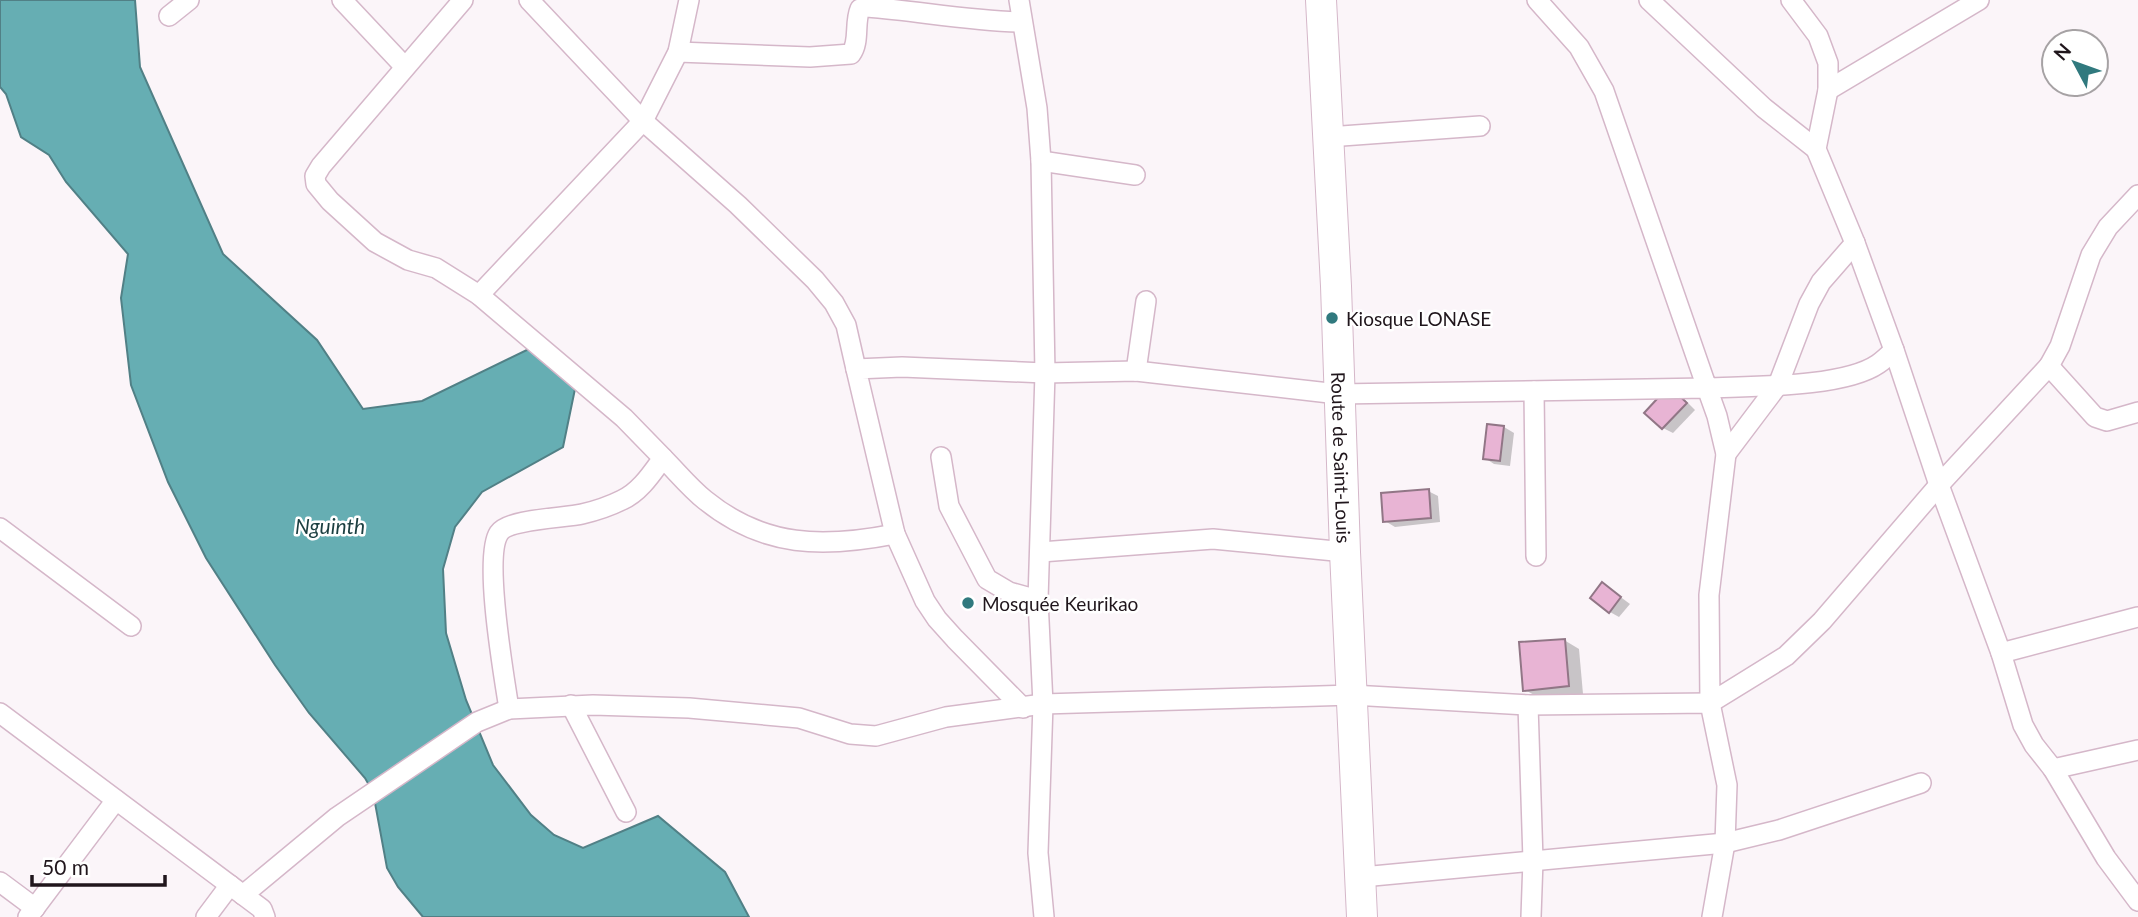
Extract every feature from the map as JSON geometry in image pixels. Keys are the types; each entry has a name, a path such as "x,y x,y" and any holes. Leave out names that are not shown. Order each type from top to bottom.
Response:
{"main road":[{"name":"Route de Saint-Louis","path":"1321,0 1363,917"}],"street":[{"path":"169,16 189,0"},
{"path":"342,0 405,67"},
{"path":"463,0 321,166 315,176 316,184 330,201 376,242 408,260 436,268 479,295 624,418 704,499 731,519 758,532 807,543 853,542 895,534"},
{"path":"529,0 643,121 738,205 815,280 834,303 846,325 895,534 925,601 937,619 1023,708"},
{"path":"479,295 643,121 678,52 689,0"},
{"path":"1019,0 1037,108 1041,162 1045,373 1038,600 1043,704 1038,853 1044,917"},
{"path":"1537,0 1579,47 1604,91 1717,416 1726,454 1709,595 1710,703 1727,785 1725,843 1712,917"},
{"path":"1649,0 1764,108 1816,149 1855,243 1894,350 1939,485 2001,653 2023,724 2106,858 2138,901"},
{"path":"1791,0 1818,36 1828,63 1828,90 1816,149"},
{"path":"1828,90 1979,0"},
{"path":"678,52 810,57 851,54 855,48 857,15 860,9 867,7 914,10 980,21 1022,22"},
{"path":"1328,136 1480,126"},
{"path":"1041,162 1135,175"},
{"path":"206,917 236,890 337,817 477,722 509,709 571,705 690,708 799,718 850,734 876,736 946,717 1043,704 1352,695 1528,705 1710,703 1786,656 1813,630 1939,485 2049,366 2060,346 2098,241 2138,195"},
{"path":"1726,454 1778,385 1809,304 1821,282 1855,243"},
{"path":"1136,371 1146,301"},
{"path":"856,369 1045,373 1136,371 1338,394 1707,388 1836,380 1876,366 1894,350"},
{"path":"2049,366 2095,417 2107,421 2138,412"},
{"path":"1534,391 1536,556"},
{"path":"941,457 949,506 987,579 1009,592 1038,600"},
{"path":"509,709 494,598 499,533 512,525 584,514 625,499 642,485 663,458"},
{"path":"0,528 131,626"},
{"path":"1041,552 1213,538 1345,552"},
{"path":"2001,653 2138,617"},
{"path":"571,705 626,812"},
{"path":"1528,705 1533,860 1531,917"},
{"path":"0,713 262,909 265,917"},
{"path":"2053,769 2138,750"},
{"path":"1362,877 1725,843 1779,830 1921,783"},
{"path":"0,883 32,913 116,800"}],"water":[{"name":"Nguinth","path":"0,0 135,0 140,67 223,254 317,340 363,409 422,401 533,347 576,384 563,447 482,492 455,527 443,569 446,633 466,700 493,765 531,815 554,835 583,848 658,816 725,872 749,917 423,917 398,887 387,868 373,792 365,778 309,713 275,665 206,558 168,482 131,385 121,298 128,254 66,182 49,155 21,137 6,94 0,87"}],"building":[{"path":"1669,386 1687,403 1662,429 1644,413"},
{"path":"1487,424 1504,426 1500,461 1483,459"},
{"path":"1429,489 1431,518 1383,522 1381,493"},
{"path":"1602,582 1621,597 1609,613 1590,598"},
{"path":"1565,639 1569,686 1523,691 1519,642"}],"place":[{"name":"Kiosque LONASE","path":"1332,318"},
{"name":"Mosquée Keurikao","path":"968,603"}]}
